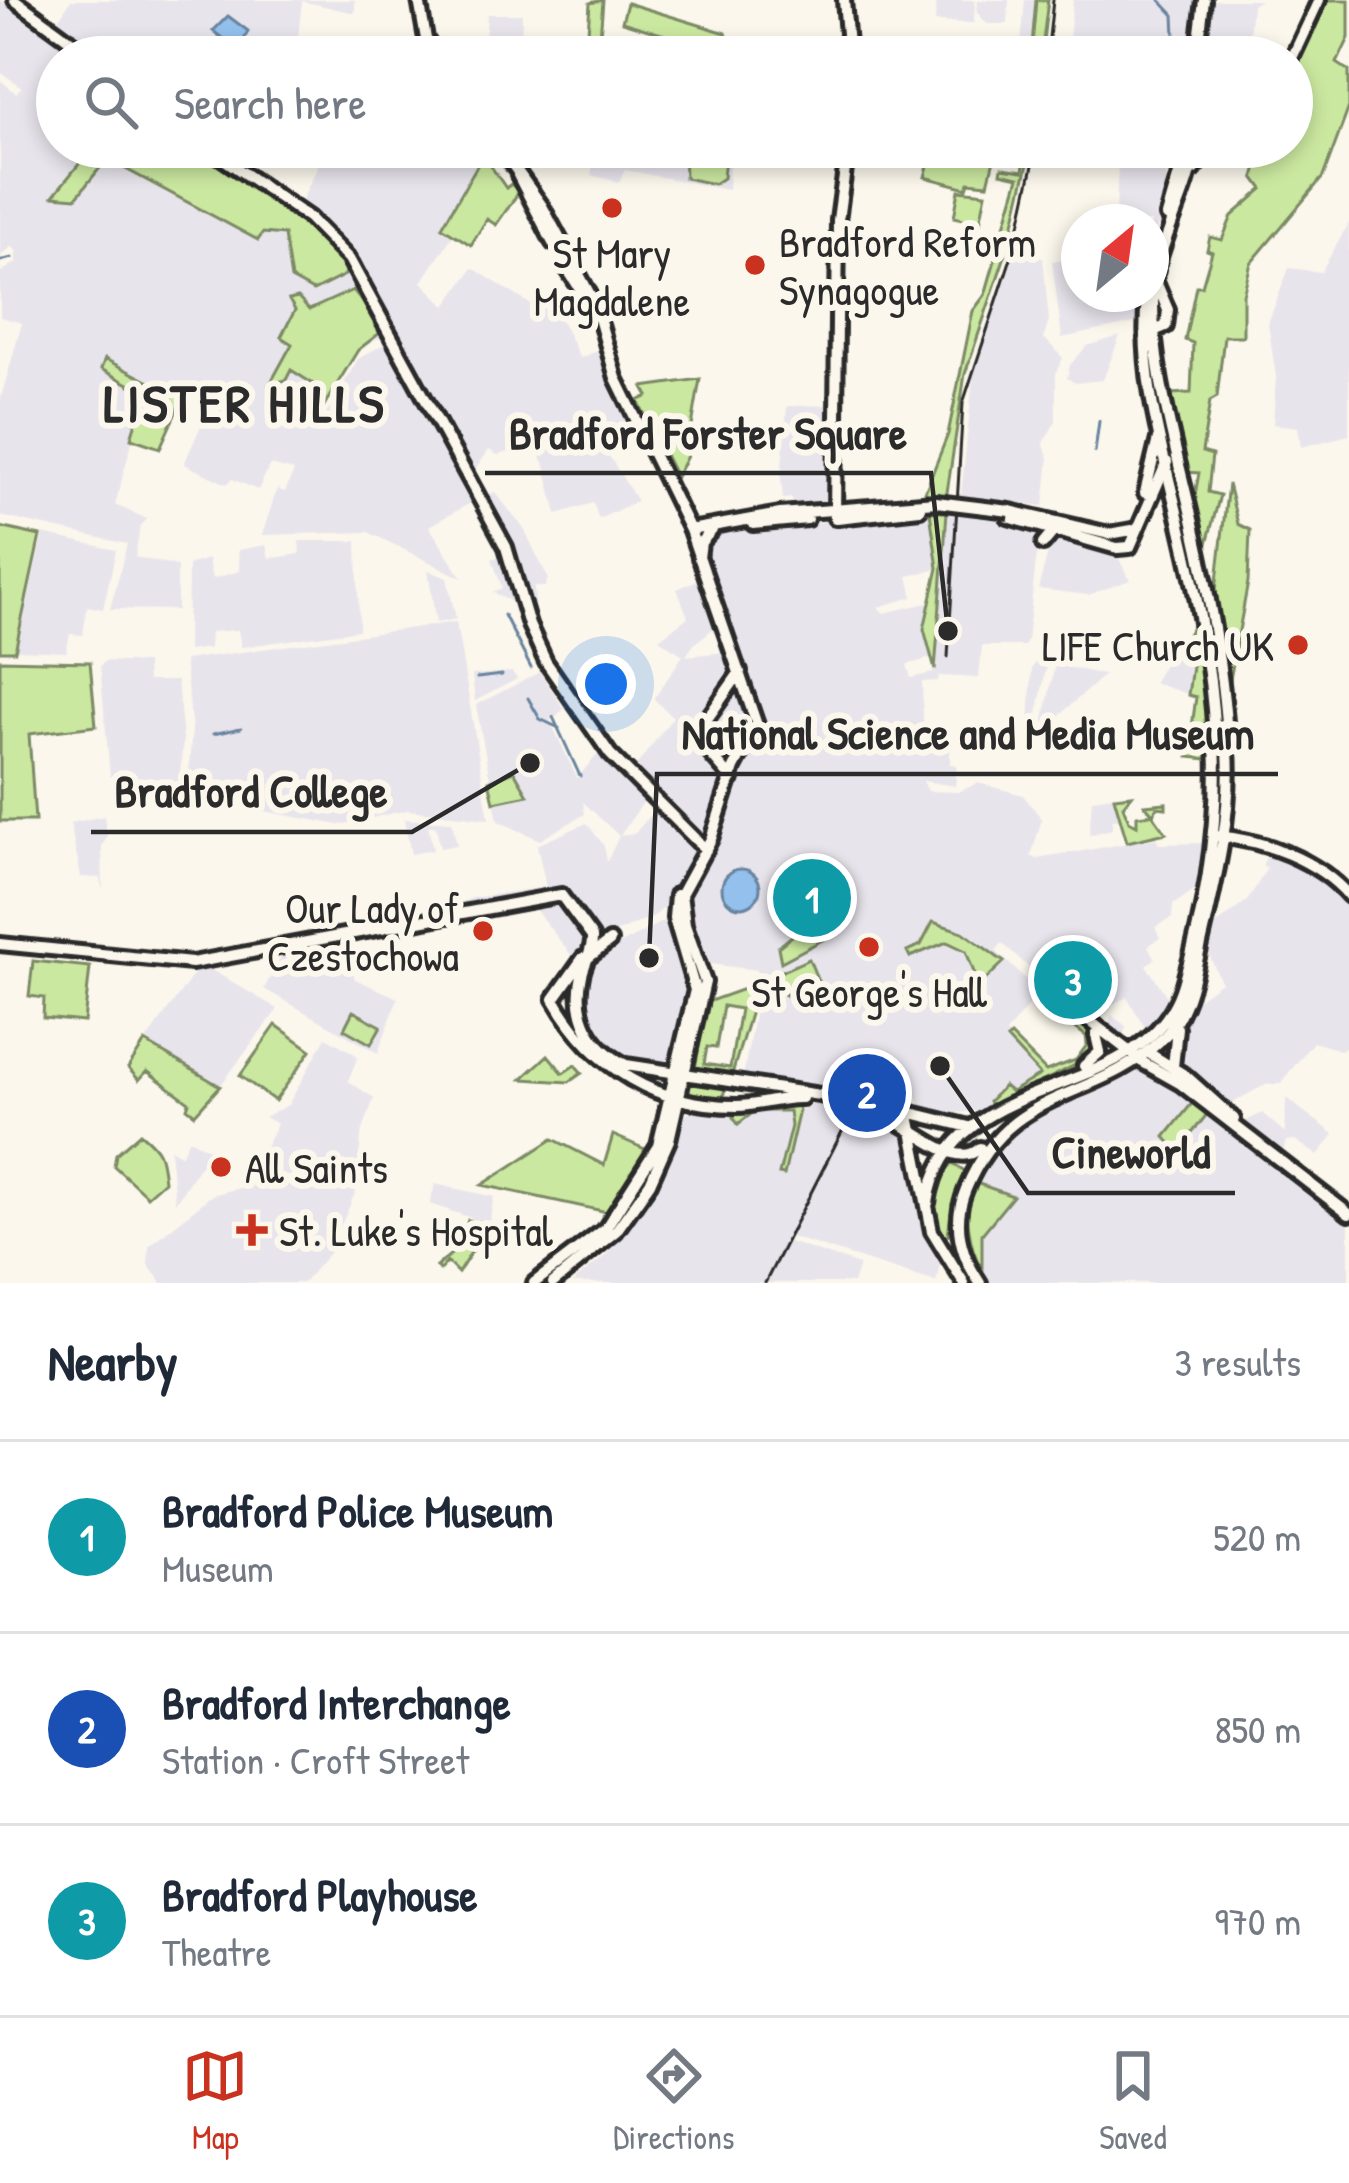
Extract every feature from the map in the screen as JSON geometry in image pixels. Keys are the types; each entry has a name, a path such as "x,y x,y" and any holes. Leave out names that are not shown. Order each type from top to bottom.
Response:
{"main road":[{"path":"15,0 64,36"},
{"path":"419,0 426,36"},
{"path":"844,0 848,36"},
{"path":"1302,36 1319,0"},
{"path":"1200,36 1203,1"},
{"path":"236,168 323,228 349,259 506,548 536,644 603,746 703,847"},
{"path":"514,168 542,206 595,312 616,378 689,532 758,724 676,895 674,918 699,991 681,1056 682,1074"},
{"path":"838,506 838,220 845,168"},
{"path":"1169,223 1186,168"},
{"path":"1185,187 1188,168"},
{"path":"1169,232 1195,168"},
{"path":"1009,514 1117,548 1134,539 1156,454 1150,312"},
{"path":"1149,331 1166,326 1168,312"},
{"path":"1149,331 1176,509 1199,606 1220,763"},
{"path":"1157,414 1203,589 1226,719 1228,768 1196,964 1173,1051 1173,1073 1349,1214"},
{"path":"1149,490 1170,460"},
{"path":"663,473 682,481"},
{"path":"1149,490 1168,489 1176,509"},
{"path":"689,532 838,506 936,505 1045,516 1134,539"},
{"path":"689,532 838,506"},
{"path":"1045,516 1078,534"},
{"path":"700,561 712,530"},
{"path":"1043,544 1053,532 1078,534"},
{"path":"1199,606 1203,589"},
{"path":"732,779 695,736 740,671"},
{"path":"733,687 747,695"},
{"path":"928,1203 931,1180 948,1148 969,1127 1099,1059 1139,1053 1179,998 1216,840 1226,719"},
{"path":"554,1283 602,1246 650,1183 682,1074 703,968 685,925 681,894 732,779"},
{"path":"663,809 692,846 688,869"},
{"path":"686,832 707,830"},
{"path":"1216,840 1270,848 1322,872 1349,896"},
{"path":"0,944 196,962 558,896 595,943 575,1011 562,1011"},
{"path":"595,943 554,997 611,1068 654,1094 701,1102 745,1106 813,1097"},
{"path":"561,986 574,984 587,1031 599,1048 626,1065 908,1112 969,1127"},
{"path":"1086,1018 1173,1073 1262,1146"},
{"path":"935,1239 952,1236 954,1209 981,1152 1016,1112 1116,1069 1165,1037 1179,1019"},
{"path":"1096,1035 1099,1059"},
{"path":"1150,1038 1165,1037"},
{"path":"1165,1037 1173,1051"},
{"path":"671,1117 645,1082 681,1056"},
{"path":"1099,1059 1116,1069"},
{"path":"537,1283 592,1256 641,1180 671,1117 701,1102"},
{"path":"868,1106 948,1148 959,1159 981,1152"},
{"path":"908,1112 935,1239 964,1283"},
{"path":"922,1115 984,1116"},
{"path":"969,1127 981,1152"},
{"path":"969,1182 958,1230 980,1283"}],"shaded area":[{"path":"0,0 54,36 36,36 36,168 227,168 300,218 299,206 317,168 476,168 442,226 453,235 422,282 446,306 473,268 533,306 548,294 580,358 603,348 640,434 606,451 637,501 599,519 593,503 557,514 544,462 533,447 497,455 489,450 471,476 388,333 358,350 315,422 320,425 358,359 391,340 477,499 495,492 524,529 548,578 545,587 534,587 535,604 517,605 492,592 502,588 492,559 504,554 476,500 429,526 462,578 368,532 262,535 277,489 285,492 294,471 270,465 258,490 232,479 227,484 184,464 207,412 220,397 189,383 182,399 105,360 102,369 145,393 115,505 147,519 140,526 135,557 177,566 177,610 110,609 127,544 0,516 0,401 22,323 0,317 0,273 17,262 17,252 12,246 0,257 0,80 16,93 22,87 0,72"},
{"path":"71,0 355,0 355,13 302,1 298,36 73,36 56,23"},
{"path":"936,0 975,0 974,23 935,22"},
{"path":"978,0 1009,0 1008,24 987,24 977,12"},
{"path":"1025,0 1036,0 1033,36 1022,36"},
{"path":"1073,0 1200,0 1196,36 1069,36"},
{"path":"1209,0 1260,0 1252,5 1249,36 1207,36"},
{"path":"487,14 522,14 521,36 485,36"},
{"path":"592,168 729,168 728,190 625,170 619,182 591,175"},
{"path":"1118,168 1166,171 1165,204 1116,204"},
{"path":"1349,223 1349,435 1301,447 1298,427 1273,424 1276,377 1268,323 1289,268 1321,272"},
{"path":"1018,245 1043,258 1049,320 1044,338 1063,358 1056,372 1056,421 1043,443 1049,458 1044,506 964,496 962,511 1032,526 1039,535 1027,641 1024,646 982,646 979,678 939,676 938,681 922,682 924,743 931,724 950,738 950,764 957,765 955,786 923,781 928,791 958,792 978,783 1023,795 1042,819 1031,856 1037,859 1157,838 1158,844 1206,843 1197,888 1173,905 1172,918 1155,927 1160,938 1148,946 1155,959 1146,965 1172,1004 1149,1034 1127,997 1111,1005 1102,1017 1109,1023 1111,1015 1126,1026 1123,1037 1048,985 1002,943 996,951 1039,992 1006,1033 1051,1077 984,1110 956,1113 921,1107 910,1076 889,1058 892,1068 871,1100 743,1077 759,987 756,970 710,964 684,898 674,897 656,915 604,938 567,899 560,902 585,932 586,947 576,961 526,898 455,912 454,906 472,898 546,887 537,845 587,823 604,846 607,861 619,836 583,802 585,814 540,840 498,821 476,705 540,672 564,709 550,721 577,778 601,751 647,797 620,835 635,833 661,803 633,770 673,717 654,699 683,655 659,639 688,617 677,589 700,579 697,536 930,510 938,569 908,576 913,597 878,607 884,613 931,602 924,629 931,658 907,665 911,678 933,673 948,496 961,496 974,368","holes":["715,627 725,652 686,656"]},
{"path":"1061,260 1061,312 1137,312 1135,323 1062,338 1052,261"},
{"path":"1120,336 1103,380 1075,383 1067,378 1070,365 1087,346"},
{"path":"831,405 831,496 818,505 793,506 792,498 783,499 781,478 787,406"},
{"path":"43,534 116,550 103,609 87,606 83,635 70,634 66,652 16,650"},
{"path":"1053,534 1115,551 1130,580 1088,595 1038,589"},
{"path":"299,541 357,541 359,630 241,647 238,630 210,632 209,648 187,651 188,565 208,559 212,579 240,571 238,550 266,545 269,558 281,557 300,554"},
{"path":"428,570 447,578 456,619 436,623"},
{"path":"456,622 489,819 408,810 339,825 194,798 187,789 192,729 184,660"},
{"path":"1175,645 1194,652 1191,695 1153,683"},
{"path":"1038,659 1047,663 1035,726 1029,723 1032,668"},
{"path":"105,661 146,663 147,681 177,681 183,738 179,791 170,799 129,805 125,775 110,776 100,666"},
{"path":"1055,664 1104,675 1043,730 1042,729"},
{"path":"512,672 517,679 475,701 472,675"},
{"path":"1114,796 1118,819 1112,819 1112,829 1089,835 1092,799"},
{"path":"104,816 103,890 100,878 81,877 70,823"},
{"path":"404,819 452,822 457,845 440,848 436,826 428,826 433,850 411,854"},
{"path":"1267,856 1320,876 1349,905 1349,1046 1340,1050 1313,1042 1280,1084 1266,1084 1226,1107 1191,1076 1178,1050 1178,1035 1191,1004 1221,982 1204,943 1206,933 1248,900 1267,868 1262,865"},
{"path":"665,920 690,990 675,1059 659,1067 618,1058 589,1031 582,1006 589,961"},
{"path":"345,940 355,979 398,998 378,1053 264,989 283,953"},
{"path":"208,968 278,1009 220,1086 145,1042 196,971"},
{"path":"326,1037 358,1056 348,1081 374,1098 361,1136 358,1171 272,1177 256,1166 277,1124 264,1117 288,1105"},
{"path":"1135,1063 1166,1078 1349,1221 1349,1283 990,1283 973,1255 968,1199 984,1166 1029,1116"},
{"path":"1286,1098 1334,1134 1318,1156 1295,1140 1287,1141 1281,1155 1244,1122 1262,1113 1285,1133"},
{"path":"812,1105 877,1114 907,1129 926,1226 940,1263 936,1282 788,1236 786,1241 859,1265 853,1283 572,1283 606,1255 660,1183 684,1114 713,1109 798,1111"},
{"path":"189,1139 210,1150 175,1203 170,1149 181,1155"},
{"name":"St. Luke's Hospital","path":"360,1181 330,1252 303,1283 162,1283 148,1265 149,1246 212,1195 247,1186"},
{"path":"435,1184 494,1197 489,1224 430,1204"}],"green space":[{"path":"603,0 600,36 588,36 590,3"},
{"path":"1036,0 1048,0 1044,36 1033,36"},
{"path":"1322,0 1349,0 1349,38 1337,63 1349,71 1349,107 1323,177 1251,263 1243,295 1243,336 1224,336 1217,397 1210,401 1202,452 1212,455 1208,492 1220,495 1202,562 1192,511 1199,473 1185,472 1169,394 1191,393 1193,343 1185,340 1196,286 1202,286 1212,252 1207,250 1210,237 1222,240 1232,216 1263,189 1254,177 1257,168 1313,168 1313,36 1305,36"},
{"path":"627,3 727,36 668,36 622,22"},
{"path":"76,168 100,168 76,198 53,196"},
{"path":"124,168 227,168 301,219 347,266 345,275 313,291 291,279 284,235 263,233 258,240"},
{"path":"476,168 492,168 506,188 511,184 519,192 496,225 487,219 471,245 442,227"},
{"path":"685,168 724,168 723,178 714,184 685,178"},
{"path":"927,168 992,168 988,184 969,182 967,188 925,177"},
{"path":"1002,168 1027,168 1009,244 965,374 946,499 932,499 925,492 948,434 973,311 985,295 1019,177 1001,173"},
{"path":"959,190 986,193 980,223 954,217"},
{"path":"353,290 385,329 358,350 314,422 276,392 285,390 309,405 318,387 291,370 286,380 270,384 292,344 281,337 295,310 289,300 298,298 309,310"},
{"path":"105,359 182,399 160,448 131,438 145,393 101,369"},
{"path":"700,379 687,456 676,477 638,401 648,396 643,387"},
{"path":"1228,484 1238,524 1250,530 1248,582 1227,696 1216,590"},
{"path":"930,512 947,512 935,670 924,629 938,568"},
{"path":"0,527 40,536 15,651 0,651"},
{"path":"1196,620 1206,655 1208,759 1188,757 1196,697 1188,695 1194,652 1180,649"},
{"path":"0,660 90,662 96,726 29,734 35,821 0,821"},
{"path":"514,771 528,795 494,802 489,781"},
{"path":"1132,795 1123,806 1129,821 1137,825 1137,816 1153,814 1145,805 1166,803 1166,808 1157,807 1153,815 1166,833 1127,842 1114,797"},
{"path":"822,912 830,912 839,931 781,962 778,947"},
{"path":"933,922 963,932 1004,962 979,986 966,951 947,942 910,957 907,951 921,945"},
{"path":"809,959 818,981 785,995 776,974"},
{"path":"33,961 90,967 84,1022 43,1018 44,998 29,996"},
{"path":"752,986 754,1001 732,1074 695,1069 707,1002","holes":["723,1006 740,1009 730,1068 704,1064 707,1047 716,1048"]},
{"path":"1062,1010 1094,1036 1095,1055 992,1107 989,1101 1004,1086 1011,1092 1040,1075 1007,1039 1011,1036 1046,1071 1076,1060 1087,1045 1086,1036 1065,1020"},
{"path":"353,1011 381,1026 371,1044 344,1029"},
{"path":"276,1025 311,1050 275,1101 240,1076"},
{"path":"145,1042 220,1086 195,1114 187,1108 189,1102 147,1071 139,1080 128,1068"},
{"path":"548,1055 563,1073 575,1065 582,1073 569,1082 522,1079"},
{"path":"690,1080 726,1084 722,1101 686,1096"},
{"path":"1193,1102 1208,1113 1178,1151 1165,1137"},
{"path":"797,1103 799,1110 784,1175 779,1174 791,1126 789,1111 755,1111 738,1124 733,1117 741,1110"},
{"path":"140,1133 159,1154 164,1181 147,1196 114,1166 116,1154"},
{"path":"613,1135 647,1150 612,1213 482,1185 553,1139 604,1165"},
{"path":"946,1159 968,1173 952,1203 948,1235 942,1237 932,1214"},
{"path":"976,1183 1013,1196 982,1234 982,1269 968,1226"},
{"path":"468,1220 489,1224 458,1273 447,1262 440,1270 436,1267 458,1248"}],"water":[{"path":"228,16 248,31 246,36 220,36 213,31"},
{"path":"741,869 754,875 760,888 754,901 741,907 728,901 722,888 728,875"}],"waterway":[{"path":"1160,0 1174,15 1175,36"},
{"path":"0,261 12,258"},
{"path":"369,386 380,392"},
{"path":"1095,452 1099,421"},
{"path":"504,615 531,668"},
{"path":"477,678 502,675"},
{"path":"528,698 540,719 559,728"},
{"path":"553,717 580,776"},
{"path":"213,734 241,728"}],"railway":[{"path":"1049,36 1053,0"},
{"path":"948,657 963,403 1016,243 1032,168"},
{"path":"765,1283 881,1055"}],"place":[{"name":"St Mary Magdalene","path":"612,208"},
{"name":"Bradford Reform Synagogue","path":"755,265"},
{"name":"Bradford Forster Square","path":"948,631"},
{"name":"LIFE Church UK","path":"1298,645"},
{"name":"Bradford College","path":"530,763"},
{"name":"Bradford Police Museum","path":"812,898"},
{"name":"Our Lady of Czestochowa","path":"483,931"},
{"name":"St George's Hall","path":"869,947"},
{"name":"National Science and Media Museum","path":"649,958"},
{"name":"Bradford Playhouse","path":"1073,980"},
{"name":"Cineworld","path":"940,1066"},
{"name":"Bradford Interchange","path":"867,1093"},
{"name":"All Saints","path":"221,1167"},
{"name":"St. Luke's Hospital","path":"252,1230"}],"district":[{"name":"LISTER HILLS","path":"245,402"}]}
